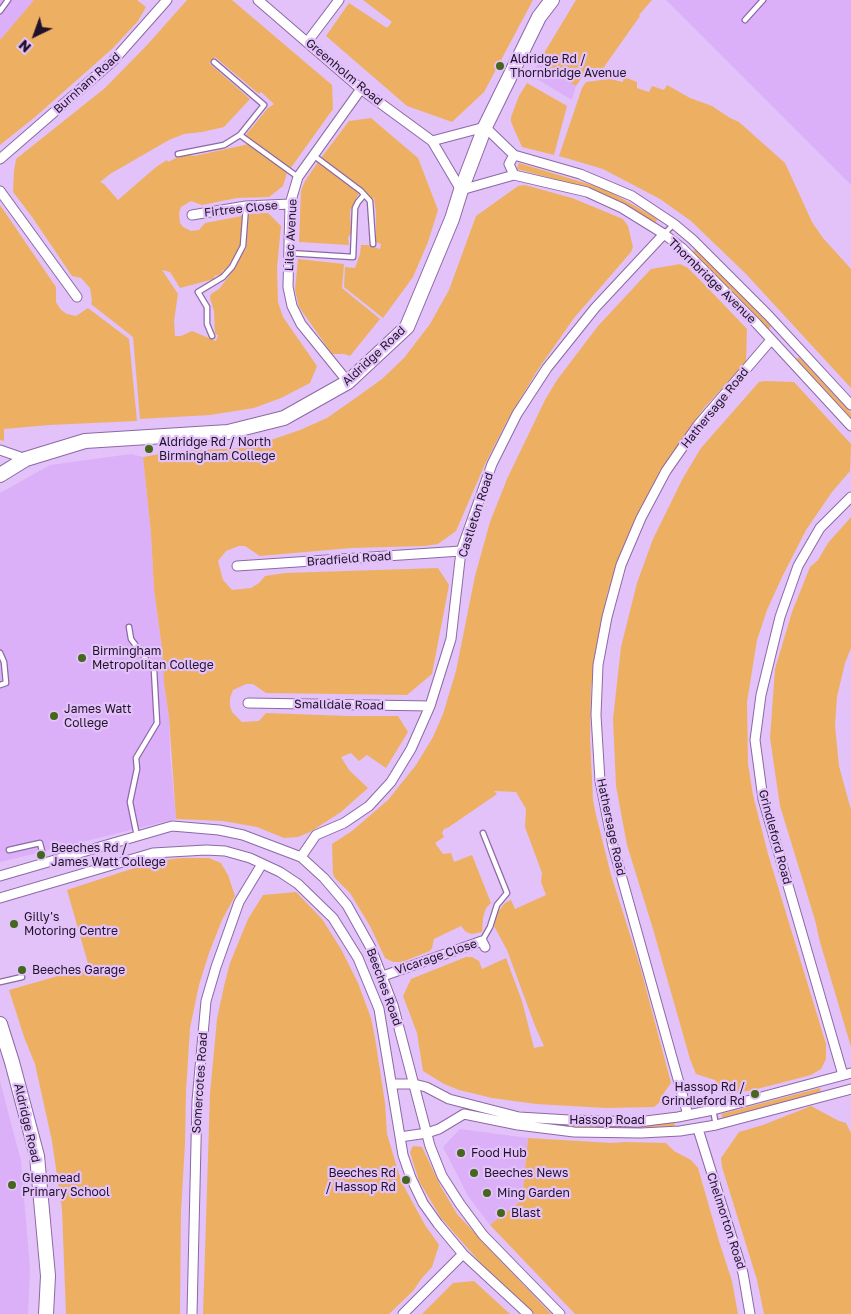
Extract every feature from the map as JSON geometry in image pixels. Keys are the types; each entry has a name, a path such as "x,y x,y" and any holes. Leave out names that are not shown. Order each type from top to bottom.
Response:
{"street":[{"name":"Burnham Road","path":"0,159 114,61 167,0"},
{"name":"Greenholm Road","path":"258,0 362,89 432,141 461,190"},
{"path":"308,41 339,0"},
{"name":"Aldridge Road","path":"0,475 26,459 85,441 228,432 284,418 348,382 406,327 452,219 485,127 539,17 552,0"},
{"name":"Lilac Avenue","path":"348,382 301,324 292,306 288,286 290,204 298,177 362,89"},
{"path":"432,141 485,127"},
{"name":"Thornbridge Avenue","path":"485,127 514,156 580,174 632,196 674,224 693,240 781,329 851,405"},
{"path":"514,156 510,164 514,175"},
{"name":"Thornbridge Avenue","path":"461,190 514,175 587,192 622,208 664,234 682,248 851,426"},
{"path":"0,191 78,297"},
{"name":"Firtree Close","path":"192,215 246,206 290,204"},
{"name":"Castleton Road","path":"301,856 316,835 344,823 369,806 391,782 411,748 430,706 451,639 461,551 492,464 517,414 547,368 595,308 664,234"},
{"name":"Hathersage Road","path":"688,1115 613,846 600,781 596,715 598,666 607,617 622,565 640,518 666,471 698,426 771,340"},
{"path":"0,450 26,459"},
{"name":"Grindleford Road","path":"847,1074 763,799 756,740 761,695 778,626 798,566 820,528 851,498"},
{"name":"Bradfield Road","path":"237,566 461,551"},
{"name":"Smalldale Road","path":"248,703 430,706"},
{"name":"Beeches Road","path":"0,876 172,826 219,830 243,835 301,856 324,878 347,905 371,948 383,976 426,1133 442,1176 460,1204 484,1235 560,1314"},
{"name":"Beeches Road","path":"0,898 153,853 206,850 226,851 250,858 280,872 298,884 333,918 358,958 379,1009 403,1155 423,1203 463,1254 528,1314"},
{"name":"Somercotes Road","path":"192,1314 197,1101 206,1000 239,902 262,864"},
{"name":"Vicarage Close","path":"383,976 484,944"},
{"name":"Aldridge Road","path":"0,1024 37,1156 48,1276 46,1314"},
{"name":"Hassop Road","path":"392,1084 414,1084 426,1087 449,1099 519,1117 638,1122 713,1110 847,1074"},
{"name":"Hassop Road","path":"400,1137 439,1129 464,1114 518,1125 574,1132 641,1134 680,1131 716,1125 850,1091"},
{"name":"Chelmorton Road","path":"698,1129 743,1273 750,1314"},
{"path":"403,1314 463,1254"}],"lane":[{"path":"0,12 8,0"},
{"path":"745,20 763,0"},
{"path":"178,154 224,146 240,135 264,105 214,62"},
{"path":"240,135 298,177"},
{"path":"313,154 370,201 373,244"},
{"path":"289,253 353,258 355,208 364,195"},
{"path":"212,336 207,324 207,307 198,292 223,277 232,267 243,246 246,206"},
{"path":"664,234 674,224"},
{"path":"771,340 781,329"},
{"path":"129,627 131,639 154,670 157,723 136,758 137,770 130,802 137,837"},
{"path":"0,653 4,662 6,683 0,685"},
{"path":"483,833 507,893 497,905 484,944"},
{"path":"9,850 40,843 44,863"},
{"path":"0,982 22,977"},
{"path":"831,1078 836,1094"},
{"path":"713,1110 716,1125"},
{"path":"678,1117 680,1131"}],"shaded area":[{"path":"0,0 35,0 0,41"},
{"path":"34,0 137,0 146,7 138,21 112,49 35,117 0,145 0,40"},
{"path":"187,0 232,0 332,85 333,109 290,169 245,136 268,108 274,104 261,92 259,94 215,57 209,63 250,99 224,127 184,134 169,140 110,174 100,182 118,200 156,167 167,160 168,162 176,158 249,144 287,173 283,186 269,197 237,198 202,205 191,201 181,207 179,213 180,223 191,231 199,230 205,223 242,216 242,243 227,271 223,270 221,276 215,275 214,279 180,288 170,272 162,270 178,294 174,321 175,336 181,336 192,331 216,341 218,335 215,334 211,294 219,289 246,249 249,214 268,213 281,226 277,268 278,302 283,317 317,366 310,383 281,398 254,408 210,415 140,419 133,337 91,304 90,288 81,278 72,276 13,192 14,171 16,159 105,88"},
{"path":"363,0 533,0 484,92 452,122 407,106 326,36 349,3 387,28 392,22"},
{"path":"576,0 652,0 639,15 604,67 597,73 582,77 576,86 538,63"},
{"path":"666,0 851,0 851,185"},
{"path":"538,63 576,86 572,100 532,76"},
{"path":"624,77 637,82 637,88 649,92 652,86 664,90 667,85 690,98 712,106 739,122 785,163 812,222 823,238 851,269 851,388 746,274 691,221 660,199 603,169 559,156 582,88 586,82 610,79 623,82"},
{"path":"527,83 567,106 554,155 522,147 511,122 519,96"},
{"path":"371,118 418,158 438,210 428,242 413,277 383,318 344,287 345,267 355,268 361,245 380,249 381,244 376,242 374,198 368,197 365,192 321,158 349,121"},
{"path":"318,162 359,193 350,211 351,233 348,238 349,245 299,242 301,191 305,181"},
{"path":"519,163 605,189 658,219 655,223 597,191 517,169"},
{"path":"525,185 572,198 623,219 628,226 633,247 631,252 574,318 537,371 507,421 485,464 456,531 438,544 424,546 351,548 260,556 245,546 239,546 226,551 218,561 223,580 232,590 251,588 265,576 285,573 438,568 449,585 432,674 407,695 266,693 253,684 246,684 233,690 230,698 232,712 242,722 259,721 266,713 398,716 408,732 386,768 367,755 359,761 351,753 341,757 349,770 368,788 341,812 310,832 298,837 284,838 257,827 223,821 176,819 169,717 154,589 151,534 143,457 177,451 243,448 262,443 300,430 327,418 357,397 382,379 404,358 430,324 449,290 476,216 518,186"},
{"path":"0,205 56,287 56,302 61,310 76,316 88,308 129,339 137,421 4,429 4,441 0,440"},
{"path":"696,248 771,326 768,330 693,252"},
{"path":"298,259 344,264 342,288 380,319 350,356 332,354 299,307 295,290"},
{"path":"680,264 688,268 747,329 746,362 704,408 661,469 625,544 608,591 597,644 597,655 591,687 590,739 593,800 596,815 611,875 640,966 671,1083 659,1103 654,1107 606,1108 536,1104 492,1098 459,1090 444,1084 423,1071 417,1033 403,996 411,979 466,957 472,957 479,961 482,969 506,958 522,1001 534,1048 544,1046 507,950 494,926 497,913 505,903 511,900 515,909 546,895 541,882 542,873 525,827 526,809 516,792 494,791 497,794 444,829 442,833 444,837 435,843 443,854 451,853 454,862 472,855 491,903 486,908 482,932 472,934 466,932 461,926 434,939 430,951 402,962 393,962 385,958 370,926 350,893 335,878 333,874 332,844 352,831 388,800 416,765 433,737 443,714 456,671 475,576 490,522 507,479 545,400 557,380 598,326 651,269"},
{"path":"799,357 851,413 851,419 796,360"},
{"path":"759,382 794,382 851,444 850,471 832,492 806,530 767,610 757,640 747,702 748,764 753,795 768,854 826,1044 826,1059 821,1069 811,1075 753,1090 727,1094 715,1080 696,1074 690,1059 627,845 616,786 613,719 621,647 637,583 653,539 683,478 701,448"},
{"name":"Birmingham Metropolitan College","path":"131,454 143,457 151,534 154,589 169,717 170,754 176,819 0,862 0,493 50,465"},
{"path":"851,517 851,648 845,663 837,697 835,725 839,766 851,810 851,1047 780,806 770,738 775,669 792,612 810,567 818,560 828,543"},
{"path":"209,858 221,863 228,875 235,896 222,920 209,953 199,985 190,1028 181,1212 180,1314 66,1314 62,1210 52,1141 35,1064 9,990 89,967 67,890 128,870 165,860"},
{"path":"296,892 322,919 341,949 358,983 371,1018 385,1103 387,1134 396,1164 402,1183 425,1225 439,1245 432,1267 413,1291 389,1314 203,1314 210,1094 217,1019 224,986 230,963 248,919 263,895"},
{"name":"Glenmead Primary School","path":"0,1081 21,1161 30,1269 28,1314 0,1314"},
{"path":"820,1088 821,1093 723,1119 721,1114"},
{"path":"811,1106 846,1123 851,1133 851,1314 764,1314 757,1280 722,1167 721,1158 739,1132 763,1125"},
{"path":"551,1122 674,1122 675,1126 610,1129 563,1127 551,1125"},
{"path":"460,1129 528,1138 522,1200 490,1225 468,1196 443,1147"},
{"path":"528,1138 612,1143 666,1143 674,1151 691,1160 698,1168 732,1281 738,1314 575,1314 490,1225 522,1200"},
{"path":"413,1146 422,1147 441,1187 457,1214 551,1314 534,1314 485,1268 441,1218 419,1181 410,1152"},
{"path":"474,1281 510,1314 422,1314 453,1283"}],"place":[{"name":"Aldridge Rd / Thornbridge Avenue","path":"500,66"},
{"name":"Aldridge Rd / North Birmingham College","path":"149,449"},
{"name":"Birmingham Metropolitan College","path":"82,658"},
{"name":"James Watt College","path":"54,716"},
{"name":"Beeches Rd / James Watt College","path":"41,855"},
{"name":"Gilly's Motoring Centre","path":"14,924"},
{"name":"Beeches Garage","path":"22,970"},
{"name":"Hassop Rd / Grindleford Rd","path":"755,1094"},
{"name":"Food Hub","path":"461,1153"},
{"name":"Beeches News","path":"474,1173"},
{"name":"Beeches Rd / Hassop Rd","path":"406,1180"},
{"name":"Glenmead Primary School","path":"12,1185"},
{"name":"Ming Garden","path":"487,1193"},
{"name":"Blast","path":"501,1213"}]}
